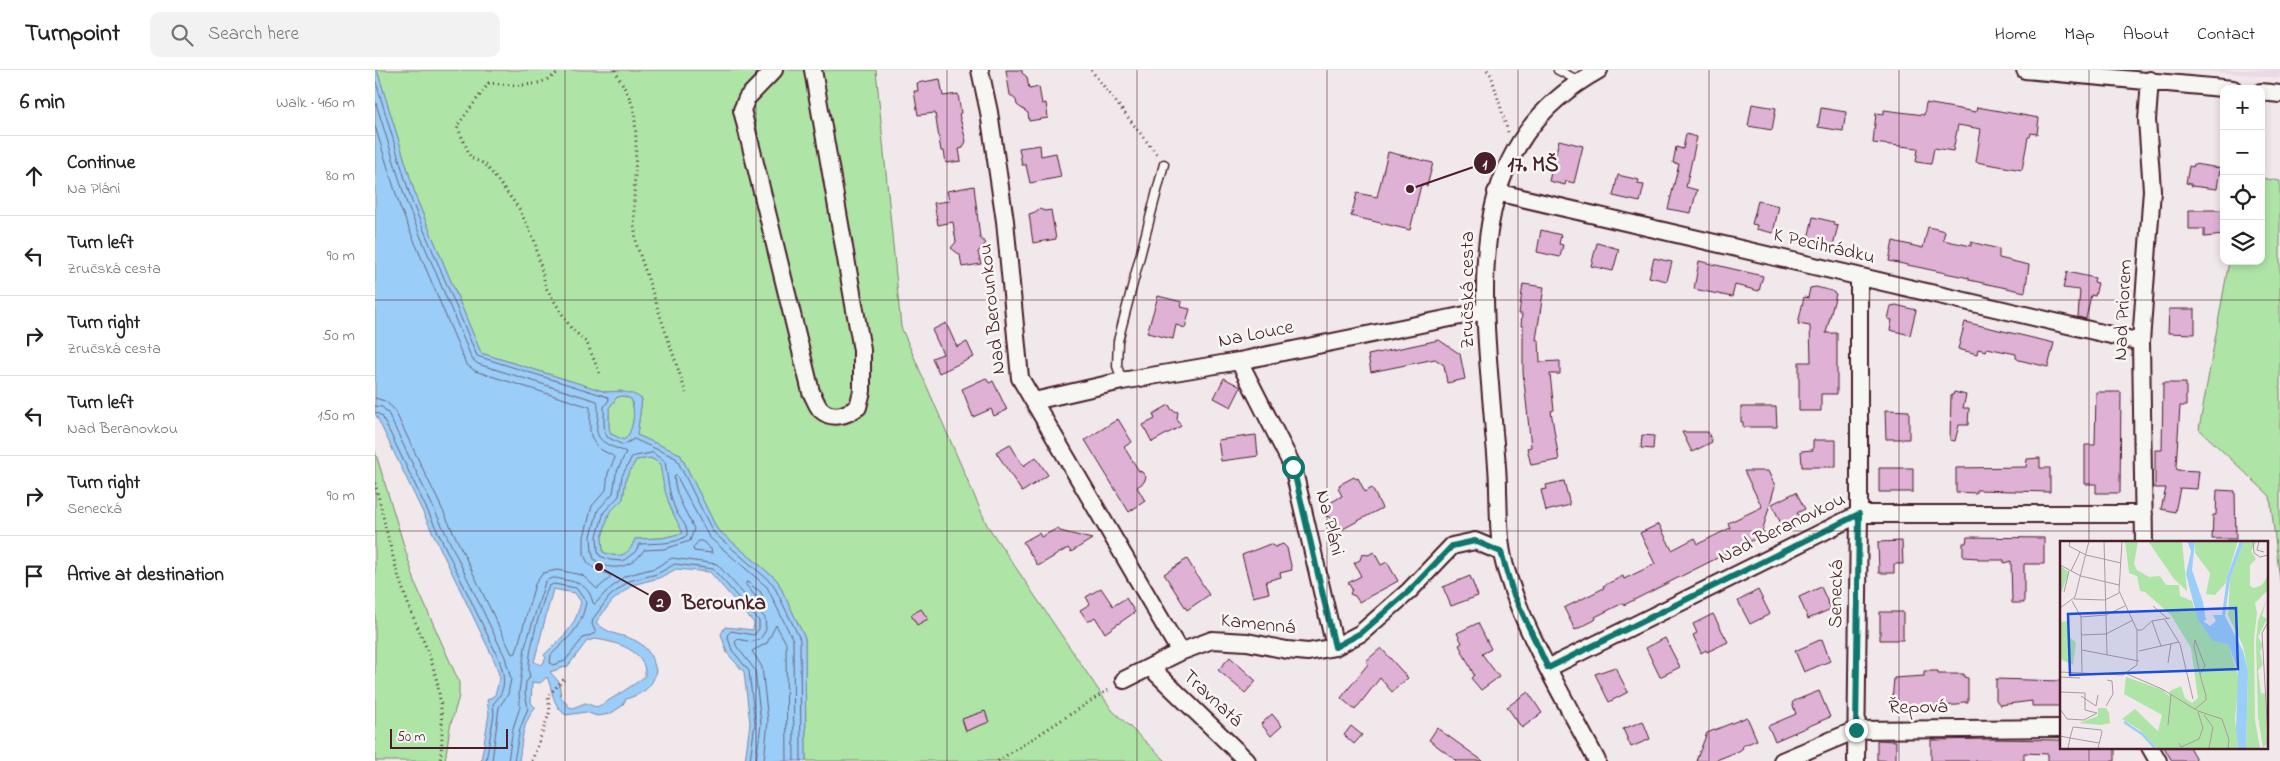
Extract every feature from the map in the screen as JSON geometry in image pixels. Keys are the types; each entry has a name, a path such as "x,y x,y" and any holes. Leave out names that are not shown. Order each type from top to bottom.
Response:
{"street":[{"path":"774,70 747,98 742,110 811,392 821,410 833,416 847,415 858,407 862,390 863,350 813,70"},
{"name":"Nad Berounkou","path":"980,70 989,112 1005,221 1020,378 1180,652"},
{"name":"Zručská cesta","path":"1597,761 1548,668 1513,593 1501,552 1485,311 1487,233 1496,192 1514,152 1527,131 1549,106 1579,81 1599,70"},
{"path":"2025,70 2220,88"},
{"name":"Nad Priorem","path":"2144,541 2141,342 2152,190 2147,120 2150,80"},
{"path":"2265,92 2280,94"},
{"name":"K Pecihrádku","path":"1496,192 2141,342"},
{"name":"Senecká","path":"1855,761 1859,514 1859,277"},
{"name":"Na Louce","path":"1034,401 1485,311"},
{"name":"Na Pláni","path":"1239,361 1293,467 1335,647"},
{"name":"Nad Beranovkou","path":"1548,668 1859,514 2144,514"},
{"path":"1335,647 1361,633 1409,591 1452,546 1475,541 1501,552"},
{"name":"Kamenná","path":"1124,680 1180,652 1212,640 1247,642 1308,652 1335,647"},
{"name":"Travnatá","path":"1150,667 1247,761"},
{"name":"Řepová","path":"1782,761 1856,730 2060,728"},
{"path":"2150,748 2157,761"}],"lane":[{"path":"1558,70 1579,81"},
{"path":"1122,382 1117,366 1118,341 1164,164"}],"path":[{"path":"560,70 552,78 533,85 489,83 457,126 471,158 485,164 517,207 534,239 546,288 571,328 587,343 600,374"},
{"path":"615,70 634,110 635,195 633,227 637,246 686,393"},
{"path":"1091,70 1164,164"},
{"path":"1487,70 1491,75 1514,152"},
{"path":"375,483 390,548 406,599 434,669 441,707 443,736 440,761"},
{"path":"532,761 550,711 547,698 565,678"},
{"path":"998,761 1124,680"}],"shaded area":[{"path":"2197,70 2280,70 2280,78"}],"green space":[{"path":"377,70 876,70 901,327 987,525 1112,710 1166,761 806,761 805,638 777,580 717,529 680,454 637,435 642,399 621,391 606,392 481,353 417,200"},
{"path":"2265,179 2280,181 2280,581 2270,496 2199,429 2228,265 2265,265"},
{"path":"623,396 631,399 634,415 630,432 624,440 611,434 609,424 609,408 617,397"},
{"path":"375,451 416,585 459,682 459,696 450,727 445,761 375,761"},
{"path":"650,458 660,463 668,499 674,516 684,533 662,538 635,539 630,549 619,555 603,552 602,537 609,513 623,499 626,478 636,460"}],"water":[{"path":"375,70 377,70 417,200 481,353 606,392 625,392 634,394 642,399 637,435 680,454 717,529 777,580 805,638 806,761 745,761 750,723 744,672 727,653 721,634 725,627 753,630 754,623 710,572 676,569 659,578 632,585 612,601 596,622 604,629 629,638 645,647 651,656 656,670 655,676 646,689 626,699 622,706 610,714 597,716 586,712 566,715 555,702 547,677 540,683 532,682 531,703 536,708 531,713 525,726 519,761 481,761 489,714 487,700 495,695 500,678 495,662 375,413","holes":["623,396 631,399 633,404 632,426 624,440 611,434 609,428 609,408 617,397","651,458 660,464 668,500 683,533 662,538 635,539 630,549 623,554 609,554 603,552 602,537 609,513 623,499 626,478 636,460","553,589 575,593 581,602 575,620 562,637 544,655 546,658 542,665 534,662","603,640 629,649 641,660 645,676 599,706 585,703 573,708 569,707 561,697 559,682 550,672 568,666 587,641"]}],"building":[{"path":"1006,70 1022,70 1022,73 1027,77 1029,89 1039,87 1042,104 1046,103 1048,118 1029,121 1028,113 1017,105 1016,100 1010,95"},
{"path":"940,79 943,96 958,94 961,113 959,114 966,141 963,148 959,149 961,161 946,163 944,151 941,151 935,113 918,115 914,91 918,91 917,83"},
{"path":"1926,103 1976,112 1977,107 2039,118 2037,134 2031,133 2030,137 2028,137 2022,170 1976,162 1981,129 1958,125 1953,151 1934,148 1931,164 1916,162 1918,148 1873,143 1876,113 1884,114 1884,110 1924,115"},
{"path":"1752,104 1776,108 1772,130 1748,126"},
{"path":"1821,108 1846,112 1843,131 1818,127"},
{"path":"1686,134 1697,137 1686,187 1697,190 1691,213 1668,209 1679,164 1673,163 1676,147 1683,149"},
{"path":"1559,140 1583,146 1574,183 1566,181 1565,185 1549,181"},
{"path":"1040,145 1041,156 1056,153 1061,177 1030,183 1026,165 1022,165 1019,148"},
{"path":"1388,152 1433,163 1427,186 1421,185 1410,230 1351,216 1357,193 1377,197"},
{"path":"2194,164 2220,168 2217,189 2191,186 2191,184 2186,183 2189,166 2193,167"},
{"path":"1618,175 1639,180 1638,184 1644,185 1640,202 1613,196"},
{"path":"974,186 980,238 986,243 978,252 981,264 962,267 960,255 951,248 956,242 953,222 938,225 934,203 949,201 947,191"},
{"path":"1758,201 1779,206 1773,233 1756,229 1757,225 1752,224"},
{"path":"1039,209 1051,210 1056,239 1033,243 1029,214"},
{"path":"2189,210 2220,210 2220,235 2204,237 2204,229 2189,229"},
{"path":"1813,217 1834,222 1833,225 1838,226 1833,245 1808,239"},
{"path":"1928,227 1945,231 1943,240 1971,246 1971,242 1999,249 1999,258 2029,265 2025,292 1889,261 1893,241 1923,248"},
{"path":"1541,230 1561,235 1559,244 1563,245 1560,257 1537,252"},
{"path":"1597,243 1619,249 1613,271 1591,266"},
{"path":"1654,258 1672,262 1667,281 1649,277"},
{"path":"1699,261 1763,276 1759,291 1735,285 1732,297 1694,289"},
{"path":"2067,272 2095,278 2094,282 2098,283 2095,296 2091,295 2086,319 2078,317 2080,290 2063,288"},
{"path":"1523,284 1544,287 1536,340 1539,340 1540,362 1560,361 1560,374 1550,374 1554,410 1551,411 1559,460 1531,465 1527,448 1531,447 1523,372 1523,326 1521,326 1522,314 1519,314"},
{"path":"1816,287 1832,291 1836,294 1826,333 1837,333 1837,394 1821,394 1821,411 1799,411 1799,362 1811,362 1810,326 1798,324 1804,297 1808,298 1810,288"},
{"path":"1158,296 1182,302 1181,307 1190,309 1185,328 1176,325 1173,339 1147,333"},
{"path":"1896,305 1916,310 1910,335 1890,330 1892,320 1888,319 1891,306"},
{"path":"2169,309 2195,309 2195,334 2168,333"},
{"path":"1965,322 2054,343 2048,367 2019,360 2016,358 2016,354 1987,348 1986,351 1978,349 1977,354 1958,349"},
{"path":"946,323 957,347 967,342 974,357 939,373 932,358 943,354 932,330"},
{"path":"1439,340 1460,354 1465,379 1447,383 1444,365 1435,359 1371,372 1368,355"},
{"path":"986,378 989,383 993,381 1007,410 994,416 991,409 973,417 962,389"},
{"path":"1224,378 1241,387 1231,407 1214,398"},
{"path":"2163,383 2186,383 2186,406 2180,406 2176,466 2177,470 2199,471 2197,489 2180,488 2175,512 2161,509 2166,488 2155,488 2155,450 2162,450"},
{"path":"1954,392 1966,395 1963,408 1969,408 1968,425 1959,425 1955,441 1950,440 1951,395"},
{"path":"2096,392 2121,392 2120,493 2096,493 2096,484 2085,484 2085,445 2095,445"},
{"path":"1169,405 1172,410 1178,412 1177,419 1181,426 1152,442 1143,425 1155,419 1153,414"},
{"path":"1741,407 1776,407 1777,427 1743,427"},
{"path":"1885,410 1909,411 1909,439 1886,439"},
{"path":"1118,419 1132,442 1124,447 1139,471 1146,477 1144,482 1137,487 1145,501 1129,512 1085,440"},
{"path":"1682,432 1708,432 1712,442 1692,452"},
{"path":"1256,435 1258,456 1221,461 1218,440"},
{"path":"1642,435 1654,436 1653,449 1641,448"},
{"path":"1813,440 1836,440 1836,467 1802,467 1801,451 1813,450"},
{"path":"1010,444 1023,466 1036,457 1048,475 1022,492 996,452"},
{"path":"2040,458 2040,468 2050,468 2050,492 1976,490 1976,493 1956,492 1956,468 2026,467 2027,459"},
{"path":"1879,468 1913,468 1913,492 1879,492"},
{"path":"1744,471 1768,471 1775,486 1761,536 1624,605 1623,603 1595,617 1596,619 1593,621 1575,630 1564,608 1623,576 1624,579 1655,564 1640,533 1659,524 1672,550 1695,538 1698,544 1730,528 1728,523 1762,507"},
{"path":"1354,477 1358,478 1365,492 1372,488 1382,508 1341,530 1334,519 1326,516 1323,511 1325,506 1342,496 1338,488 1340,487 1339,485"},
{"path":"1564,481 1570,505 1546,511 1541,490 1547,489 1546,485"},
{"path":"2217,490 2235,491 2236,539 2212,539 2213,515 2216,515"},
{"path":"1796,492 1805,509 1797,513 1800,517 1782,526 1772,504"},
{"path":"1058,528 1060,531 1092,539 1071,552 1068,548 1038,566 1023,542 1039,533 1041,537"},
{"path":"1967,537 2044,538 2044,564 2024,564 2024,603 2012,603 2011,561 2004,563 2004,560 1978,560 1978,558 1963,557 1963,543 1966,543"},
{"path":"1902,541 1903,564 1894,564 1894,573 1879,573 1878,542"},
{"path":"1270,544 1275,547 1283,544 1287,548 1292,570 1280,573 1281,577 1266,581 1269,593 1253,597 1242,555"},
{"path":"1374,552 1381,565 1387,562 1398,581 1359,602 1355,596 1350,594 1352,589 1348,583 1361,576 1354,563 1360,560 1362,554 1368,555"},
{"path":"1187,559 1209,595 1187,610 1164,574"},
{"path":"1470,576 1478,596 1451,606 1443,587"},
{"path":"1821,587 1831,609 1808,619 1799,597"},
{"path":"1101,588 1113,606 1126,598 1135,612 1105,633 1095,617 1088,622 1080,610 1090,604 1086,597"},
{"path":"1758,590 1770,614 1750,624 1738,601"},
{"path":"921,609 928,619 917,625 911,615"},
{"path":"1880,612 1903,612 1903,640 1880,640"},
{"path":"1713,614 1728,642 1701,653 1693,635 1697,633 1693,624"},
{"path":"1478,623 1491,649 1482,654 1499,677 1481,690 1471,678 1474,675 1459,645 1462,643 1457,633"},
{"path":"1665,638 1680,667 1660,677 1646,648"},
{"path":"1822,639 1830,661 1804,672 1795,651"},
{"path":"1381,648 1408,678 1392,692 1380,678 1355,710 1341,698 1368,664 1366,661"},
{"path":"1230,657 1256,681 1245,693 1218,670"},
{"path":"1615,667 1628,692 1609,702 1595,674"},
{"path":"1924,671 1938,671 1938,674 1964,674 1964,677 1968,678 1968,702 1962,702 1958,705 1897,706 1892,701 1894,678 1924,676"},
{"path":"1996,679 2060,681 2060,706 2032,706 2032,701 2000,705 1996,700"},
{"path":"1819,691 1830,717 1775,741 1768,726 1796,714 1792,703 1794,701"},
{"path":"1528,692 1542,713 1522,728 1507,707"},
{"path":"985,711 989,722 966,731 962,719"},
{"path":"1272,714 1282,726 1271,736 1261,724"},
{"path":"1747,717 1757,740 1742,746 1743,748 1739,751 1714,761 1696,761 1707,733"},
{"path":"1643,721 1650,739 1631,747 1623,729"},
{"path":"1351,726 1362,735 1354,744 1344,735"},
{"path":"1437,728 1483,761 1457,761 1429,740"},
{"path":"1877,740 1896,741 1896,761 1877,760"},
{"path":"1931,740 2060,740 2060,748 2115,748 2115,761 2048,761 2048,754 2024,753 2024,761 1931,761"},
{"path":"2165,748 2190,748 2197,761 2172,761"}],"place":[{"name":"17. MŠ","path":"1410,189"},
{"name":"Berounka","path":"599,567"}],"route":[{"path":"1293,467 1317,563 1335,647 1361,633 1409,591 1452,546 1475,541 1501,552 1513,593 1548,668 1859,514 1856,730"}]}
